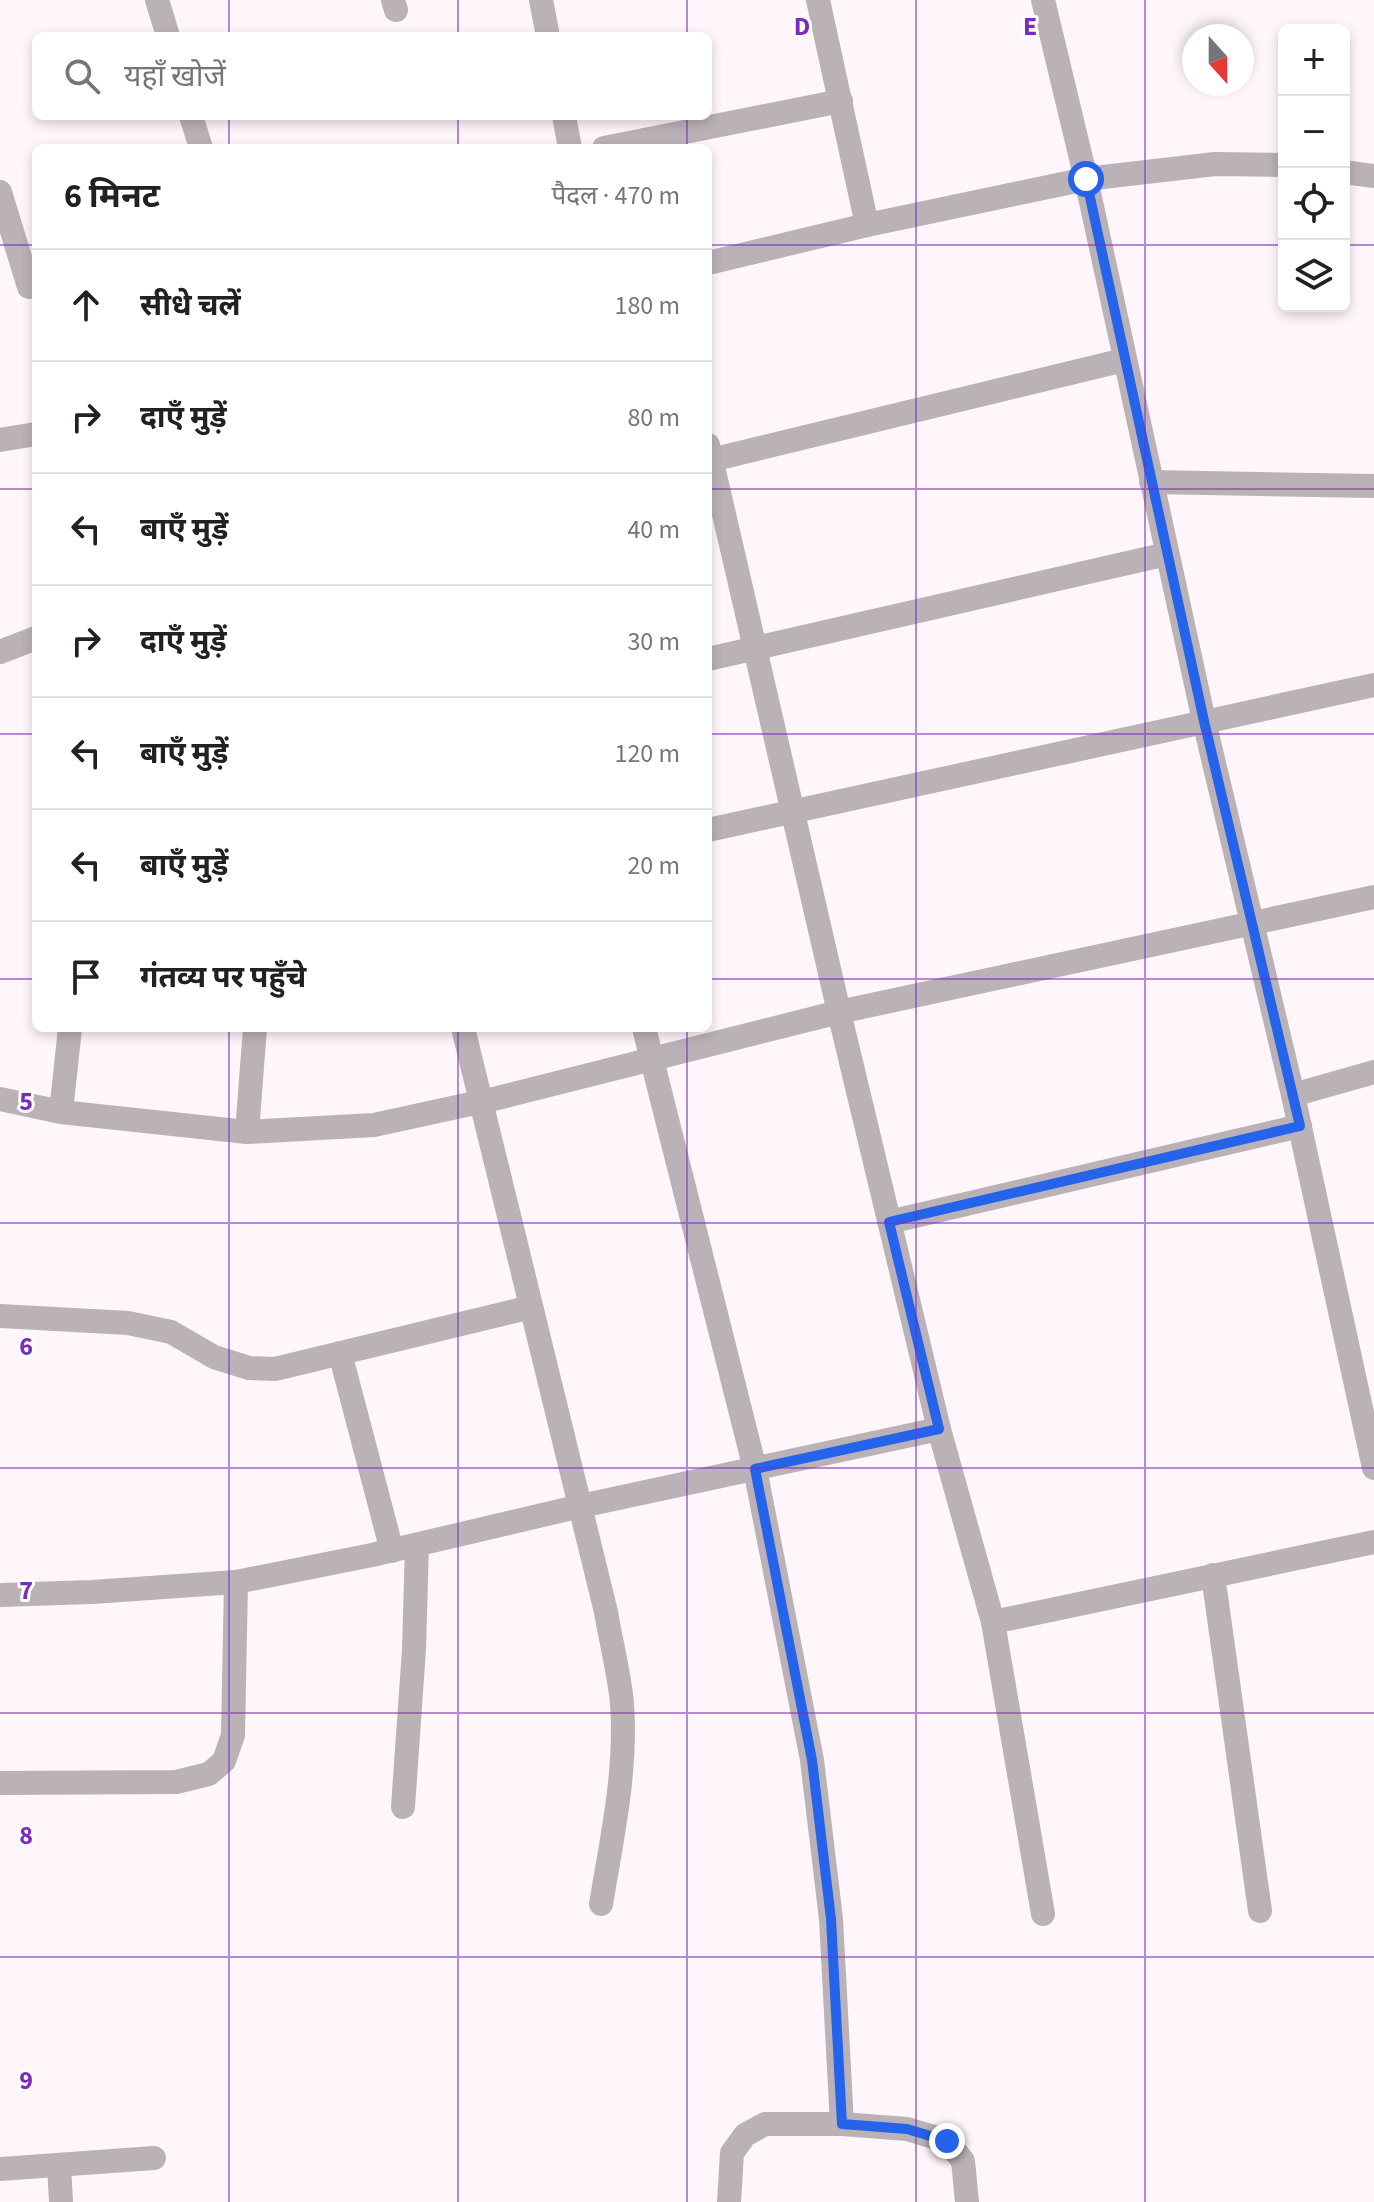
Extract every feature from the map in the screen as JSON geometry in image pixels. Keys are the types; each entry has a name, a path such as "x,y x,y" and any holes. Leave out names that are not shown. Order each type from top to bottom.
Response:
{"street":[{"path":"157,0 167,32"},
{"path":"541,0 547,32"},
{"path":"818,0 867,225"},
{"path":"1043,0 1086,179 1204,721 1300,1126 1374,1468"},
{"path":"624,144 841,101"},
{"path":"192,120 200,144"},
{"path":"565,120 569,144"},
{"path":"712,262 867,225 1086,179 1215,164 1278,165"},
{"path":"1350,173 1374,176"},
{"path":"0,192 29,287"},
{"path":"712,453 1124,360"},
{"path":"0,440 32,435"},
{"path":"712,462 939,1429 993,1622 1043,1914"},
{"path":"1151,482 1374,486"},
{"path":"712,658 1167,554"},
{"path":"0,652 32,640"},
{"path":"712,829 1374,685"},
{"path":"0,1099 61,1112 247,1132 374,1125 480,1102 839,1012 1374,897"},
{"path":"61,1112 70,1032"},
{"path":"247,1132 255,1032"},
{"path":"464,1032 606,1612 622,1703 616,1816 601,1904"},
{"path":"645,1032 755,1469 812,1760 831,1919 842,2124"},
{"path":"1293,1095 1374,1072"},
{"path":"889,1222 1300,1126"},
{"path":"0,1316 142,1326 171,1332 214,1357 249,1368 275,1369 531,1307"},
{"path":"340,1353 392,1551"},
{"path":"0,1595 236,1582 392,1551 581,1506 939,1429"},
{"path":"993,1622 1374,1542"},
{"path":"403,1807 414,1649 417,1545"},
{"path":"1213,1575 1260,1911"},
{"path":"0,1783 176,1782 209,1774 224,1761 233,1735 236,1582"},
{"path":"729,2202 732,2153 745,2135 765,2124 842,2124 907,2129 947,2141 963,2161 967,2202"},
{"path":"0,2169 154,2158"},
{"path":"59,2165 61,2202"}],"route":[{"path":"947,2141 907,2129 842,2124 831,1919 812,1760 755,1469 939,1429 889,1222 1300,1126 1204,721 1086,179"}]}
